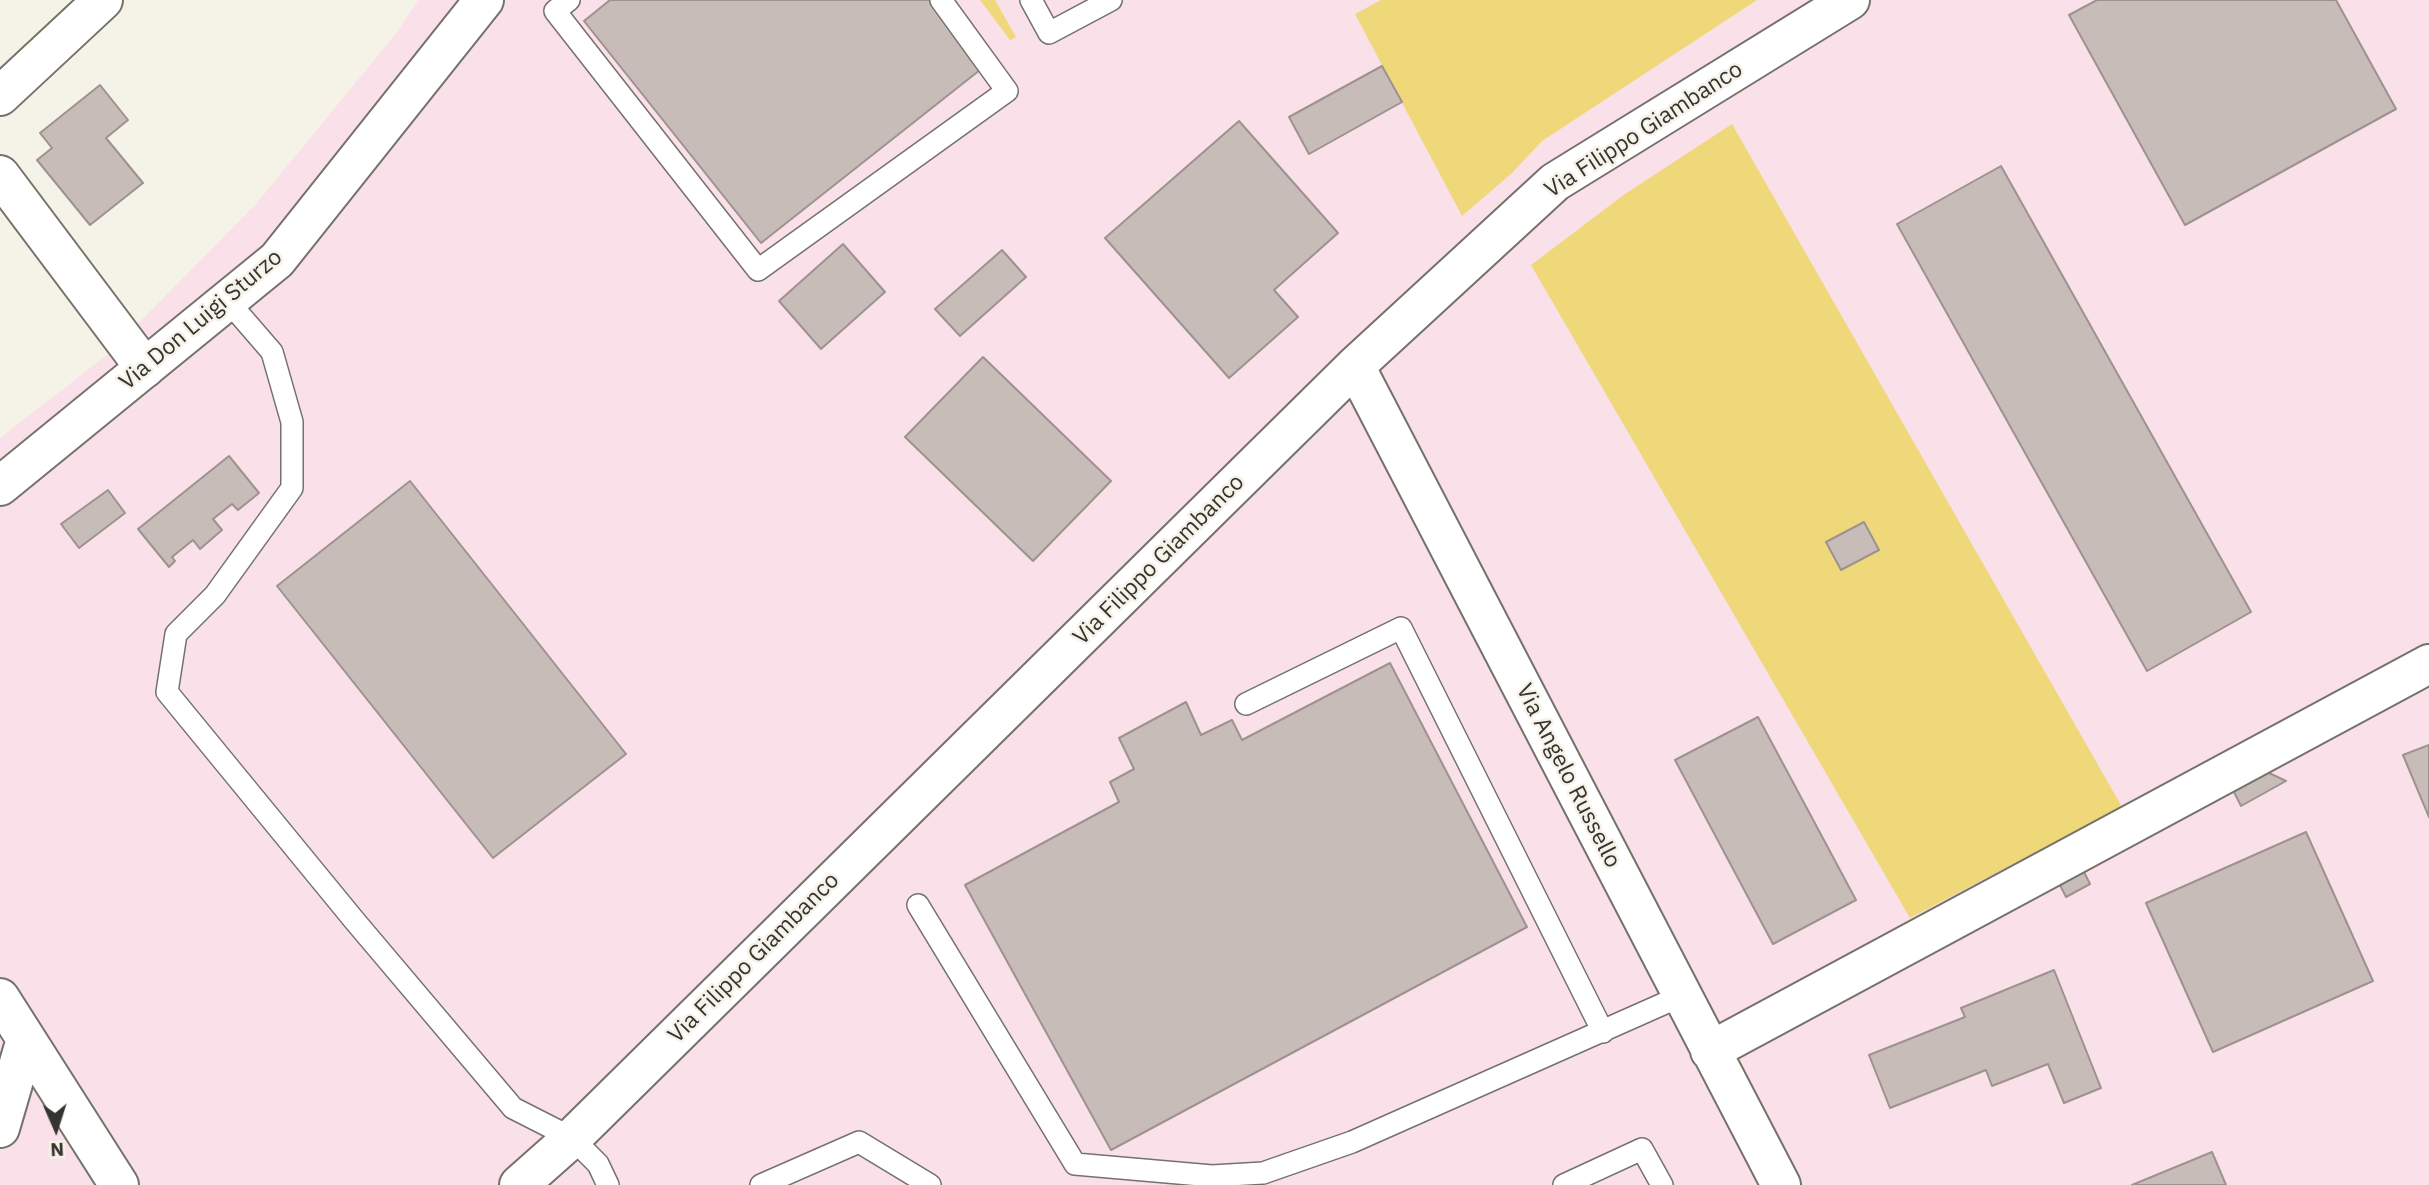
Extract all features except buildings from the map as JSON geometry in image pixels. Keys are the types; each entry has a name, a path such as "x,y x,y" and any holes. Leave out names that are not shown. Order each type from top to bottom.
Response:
{"street":[{"path":"0,96 103,0"},
{"name":"Via Don Luigi Sturzo","path":"0,486 277,260 484,0"},
{"name":"Via Filippo Giambanco","path":"519,1185 572,1138 1356,366 1555,182 1850,0"},
{"path":"0,175 145,368"},
{"name":"Via Angelo Russello","path":"1356,366 1781,1185"},
{"path":"1710,1051 2429,664"},
{"path":"0,998 119,1185"},
{"path":"0,1128 26,1039"}],"lane":[{"path":"569,0 555,11 758,270 1007,91 941,0"},
{"path":"1031,0 1049,33 1111,0"},
{"path":"227,300 272,352 292,422 292,488 215,595 176,634 167,692 513,1108 572,1138 598,1164 608,1185"},
{"path":"1246,704 1401,628 1603,1032"},
{"path":"918,905 1075,1164 1212,1176 1264,1173 1352,1142 1681,996"},
{"path":"761,1185 859,1142 930,1185"},
{"path":"1564,1185 1642,1149 1662,1185"}],"shaded area":[{"path":"418,0 2429,0 2429,1185 0,1185 0,438 107,355 256,204 398,31"},
{"path":"980,0 995,0 1016,37 1010,40"},
{"path":"1381,0 1757,0 1542,141 1512,173 1462,216 1355,14"},
{"path":"1732,124 2122,807 1910,918 1531,265 1625,194"}]}
